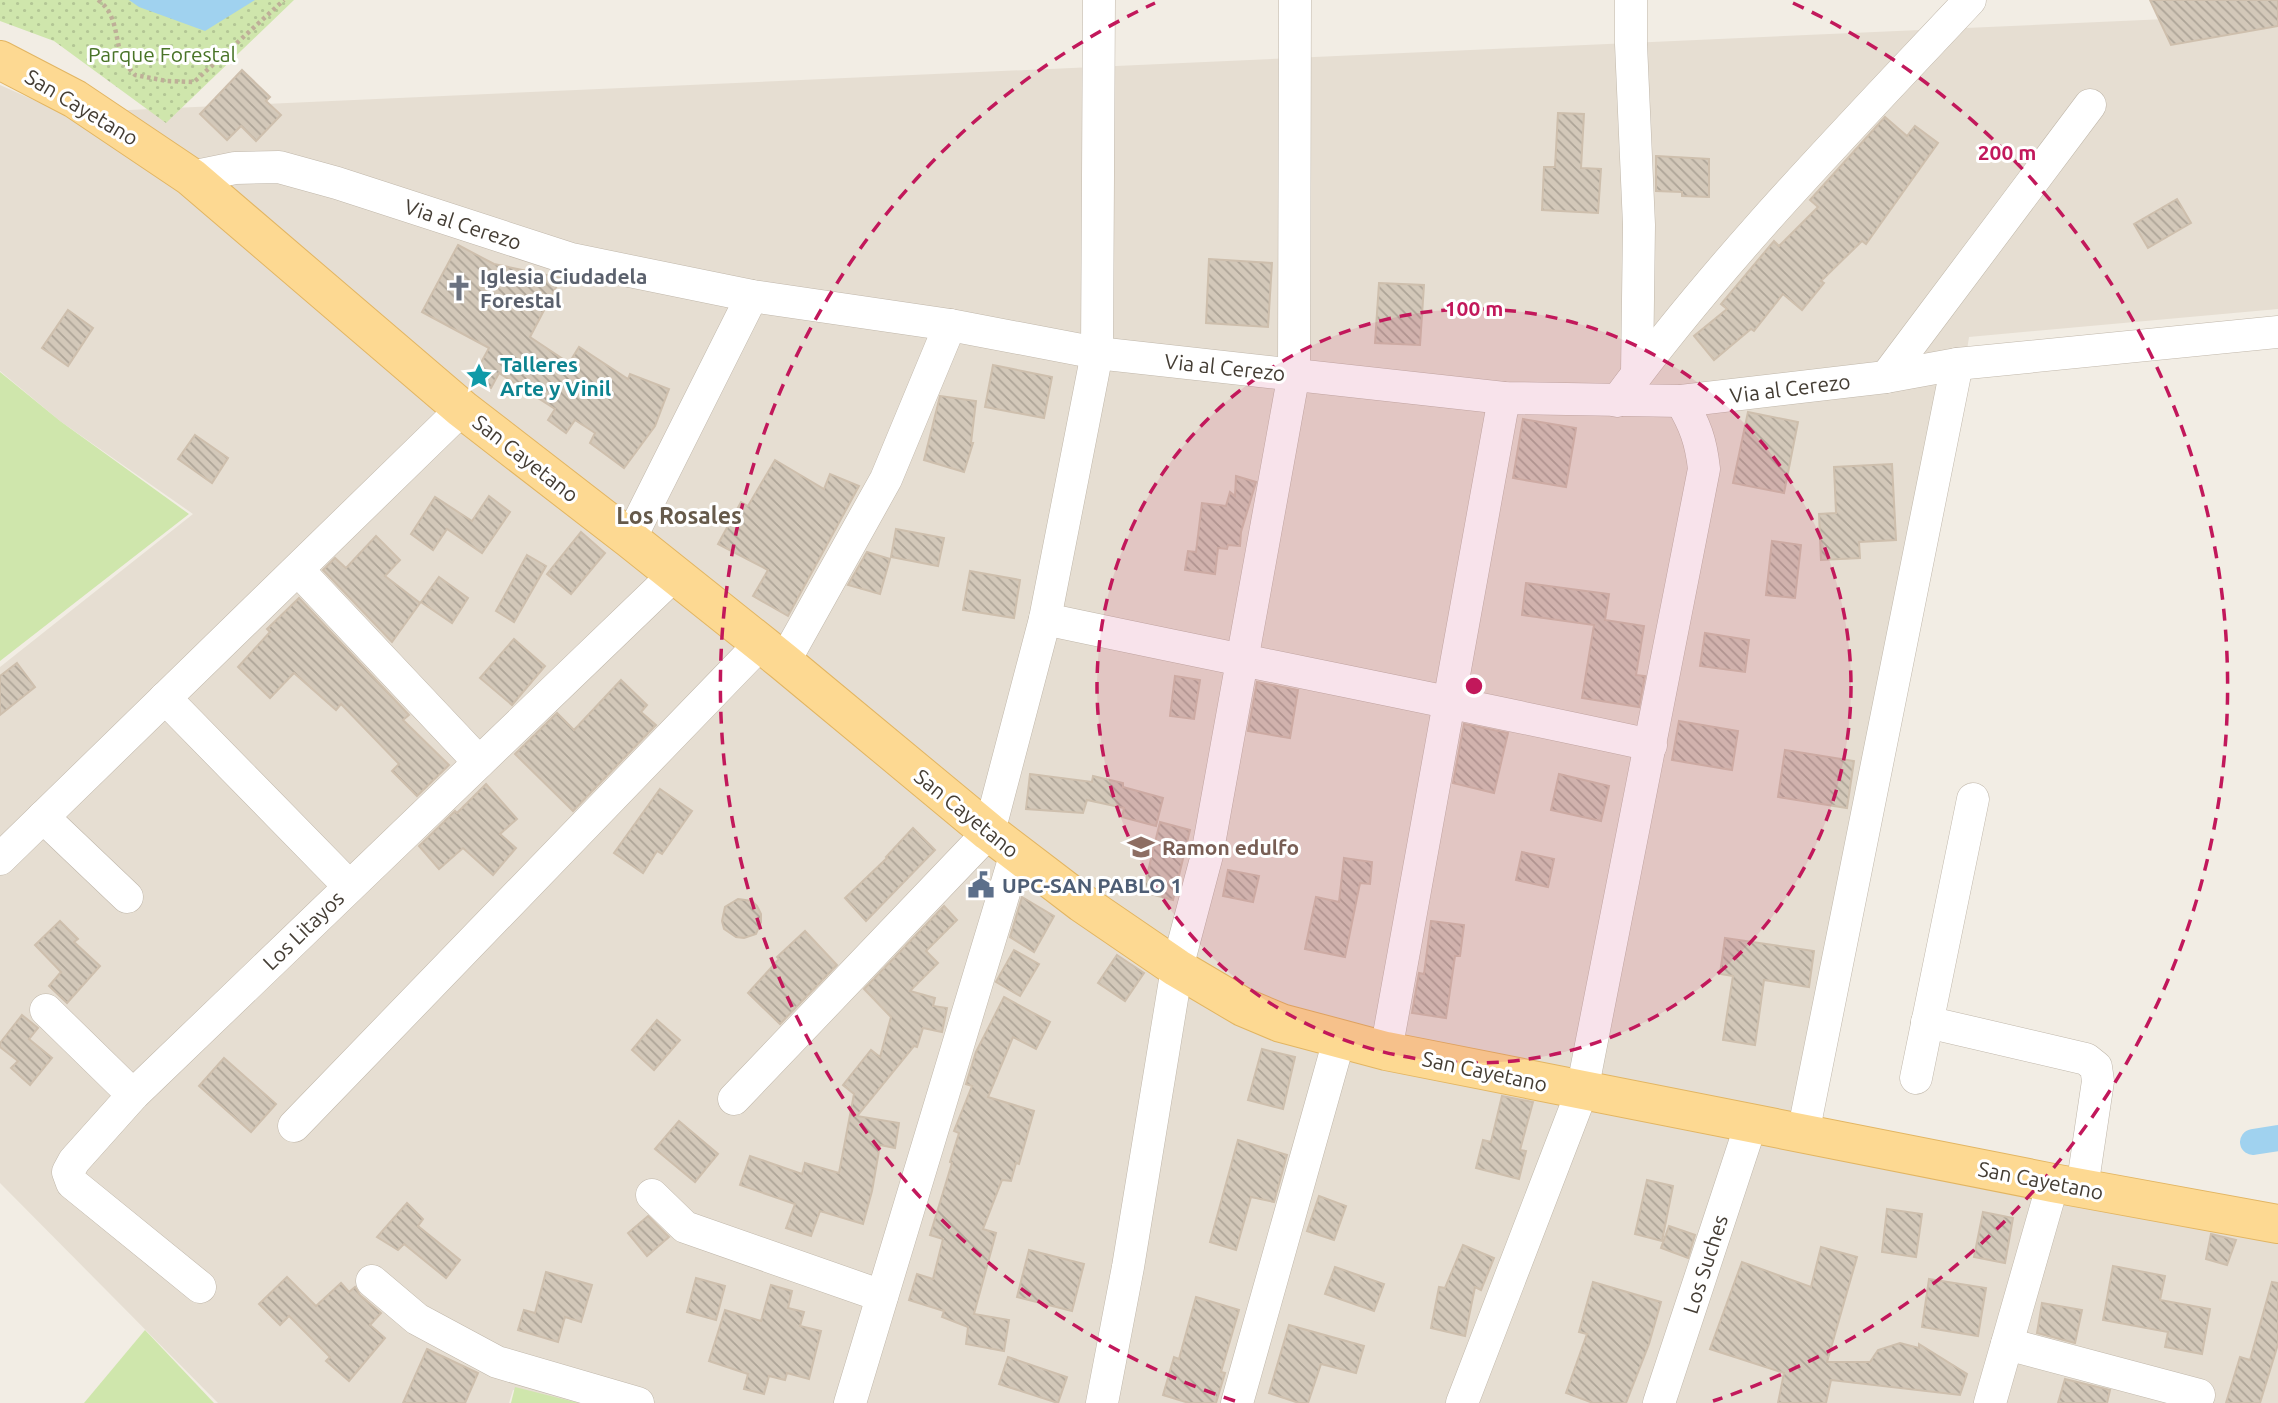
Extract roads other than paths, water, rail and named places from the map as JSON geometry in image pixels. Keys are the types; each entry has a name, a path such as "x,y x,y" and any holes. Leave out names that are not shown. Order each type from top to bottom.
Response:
{"main road":[{"name":"San Cayetano","path":"0,60 75,99 191,177 463,409 772,653 1002,843 1177,968 1243,1007 1281,1023 1386,1051 2068,1186 2278,1224"}],"street":[{"path":"850,1403 1002,843 1097,353 1099,0"},
{"path":"1102,1403 1128,1266 1177,968 1207,855 1294,373 1295,0"},
{"path":"1631,0 1639,225 1637,373"},
{"path":"1617,401 1637,373 1769,214 1960,3"},
{"path":"1886,377 2090,105"},
{"name":"Via al Cerezo","path":"191,177 235,168 279,167 571,258 752,296 950,325 1097,353 1504,398 1681,401 1886,377 1957,364 2278,332"},
{"path":"630,539 752,296"},
{"path":"294,1126 772,653 886,479 950,325"},
{"path":"1803,1134 1957,364"},
{"path":"1386,1051 1504,398"},
{"path":"1462,1403 1582,1091 1704,469 1702,447 1695,425 1681,401"},
{"path":"0,859 463,409"},
{"path":"298,570 479,762"},
{"name":"Los Litayos","path":"200,1287 72,1182 68,1172 74,1161 133,1095 674,575"},
{"path":"1045,619 1242,662 1450,701 1651,745"},
{"path":"165,698 349,886"},
{"path":"1916,1078 1973,799"},
{"path":"43,817 127,897"},
{"path":"734,1099 1002,843"},
{"path":"46,1010 133,1095"},
{"path":"1927,1022 2086,1059 2096,1067 2098,1081 2068,1186 2007,1343 1990,1403"},
{"path":"1237,1403 1300,1187 1339,1040"},
{"name":"Los Suches","path":"1659,1403 1751,1124"},
{"path":"652,1195 685,1227 881,1296"},
{"path":"372,1280 417,1320 496,1362 638,1403"},
{"path":"2007,1343 2199,1395"}],"water":[{"path":"129,0 255,0 205,31 139,7"}],"waterway":[{"path":"2253,1142 2278,1138"}],"place":[{"name":"Iglesia Ciudadela Forestal","path":"459,288"},
{"name":"Talleres Arte y Vinil","path":"479,376"},
{"name":"Ramon edulfo","path":"1141,847"},
{"name":"UPC-SAN PABLO 1","path":"981,885"}],"district":[{"name":"Los Rosales","path":"679,515"}],"park label":[{"name":"Parque Forestal","path":"162,54"}]}
